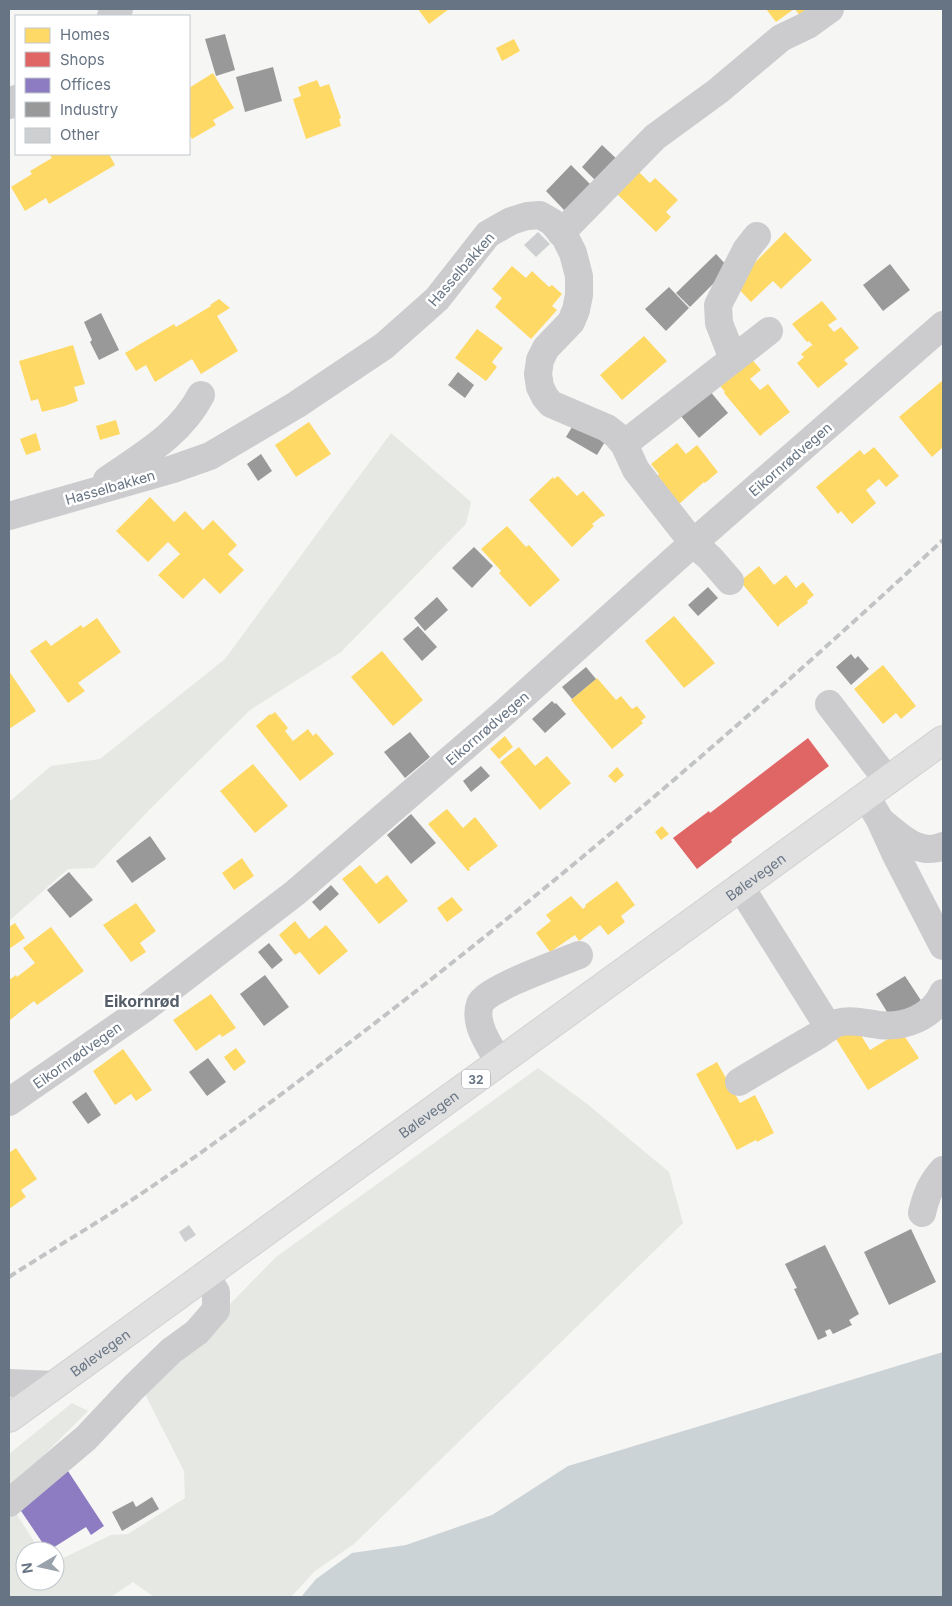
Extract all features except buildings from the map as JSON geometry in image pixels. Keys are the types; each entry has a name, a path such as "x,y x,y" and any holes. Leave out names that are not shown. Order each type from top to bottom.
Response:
{"main road":[{"name":"Bølevegen","path":"9,1418 943,740"}],"street":[{"path":"561,233 655,137 718,91 781,38 808,25 830,9"},
{"name":"Hasselbakken","path":"9,516 173,469 210,456 296,405 384,346 437,299 488,234 510,221 527,216 540,215 552,222 561,233 573,253 579,276 579,295 576,310 570,322 546,348 540,360 538,374 540,387 545,398 551,404 606,428 616,435 624,444 636,470 693,543 710,558 730,581"},
{"path":"733,359 720,323 718,305 746,250 757,236"},
{"name":"Eikornrødvegen","path":"9,1102 145,1008 295,893 504,713 693,543 943,326"},
{"path":"624,444 769,331"},
{"path":"90,493 170,436 192,411 201,395"},
{"path":"829,704 888,781"},
{"path":"866,796 943,946"},
{"path":"880,820 920,849 936,849 943,846"},
{"path":"740,886 829,1028"},
{"path":"499,1062 482,1028 479,1017 480,1004 487,996 502,987 579,955"},
{"path":"739,1082 836,1023 850,1021 881,1025 904,1023 928,1012 943,993"},
{"path":"922,1213 925,1198 934,1180 943,1170"},
{"path":"9,1503 86,1438 133,1388 171,1351 197,1332 216,1310 216,1292 205,1275"},
{"path":"9,1383 55,1385"}],"shaded area":[{"path":"391,433 471,502 466,524 341,652 250,710 149,810 94,868 68,869 9,921 9,802 51,766 100,759 225,659"},
{"path":"538,1068 586,1103 669,1172 683,1223 354,1544 315,1571 291,1597 154,1597 133,1582 111,1597 9,1597 9,1502 34,1541 15,1541 15,1591 65,1591 65,1557 111,1535 128,1534 185,1498 184,1471 144,1392 276,1257"},
{"path":"943,1352 943,1597 301,1597 316,1579 352,1553 406,1545 492,1515 568,1466"},
{"path":"72,1403 88,1411 31,1468 9,1493 9,1454"}],"railway":[{"path":"9,1277 121,1207 194,1158 301,1080 406,999 544,889 679,775 812,659 943,540"}],"district":[{"name":"Eikornrød","path":"142,1001"}]}
